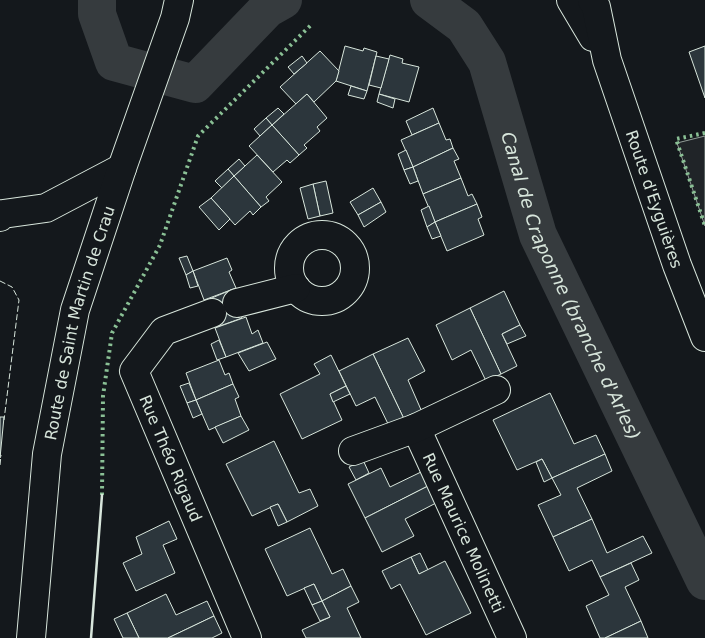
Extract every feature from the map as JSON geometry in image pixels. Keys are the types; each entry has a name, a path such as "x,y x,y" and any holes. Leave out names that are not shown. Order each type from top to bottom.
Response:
{"main road":[{"name":"Route d'Eyguières","path":"571,0 607,60"},
{"name":"Route d'Eyguières","path":"592,0 596,7 607,60 677,265 705,337"},
{"name":"Route de Saint Martin de Crau","path":"31,638 47,454 75,310 122,168 178,13"},
{"path":"0,217 3,214 46,208 122,168"},
{"path":"237,303 296,288"},
{"name":"Rue Théo Rigaud","path":"212,313 164,331 134,371 247,638"},
{"path":"352,451 416,428 496,390"},
{"name":"Rue Maurice Molinetti","path":"416,428 512,638"},
{"path":"24,638 36,586"}],"shaded area":[{"path":"705,136 705,226 677,143"}],"building":[{"path":"345,46 363,51 364,48 377,52 367,91 336,81"},
{"path":"705,46 705,98 689,52"},
{"path":"320,51 339,71 336,81 314,102 307,94 296,104 280,87"},
{"path":"390,55 403,59 402,63 419,67 409,102 379,94"},
{"path":"302,56 307,63 294,74 288,67"},
{"path":"376,56 389,59 381,88 369,85"},
{"path":"351,86 367,91 364,99 348,95"},
{"path":"307,94 327,118 317,127 320,131 304,145 307,148 299,155 272,125"},
{"path":"379,94 395,99 393,108 377,102"},
{"path":"278,108 284,114 272,125 266,118"},
{"path":"433,108 439,123 412,135 406,121"},
{"path":"266,118 272,125 260,136 254,129"},
{"path":"439,123 446,140 450,139 453,148 413,167 401,140"},
{"path":"272,125 299,155 290,163 287,160 273,172 249,146"},
{"path":"453,148 459,159 454,161 461,178 423,194 413,167"},
{"path":"406,150 413,167 404,170 398,154"},
{"path":"257,155 282,182 266,197 269,201 261,207 234,176"},
{"path":"239,159 245,166 234,176 228,169"},
{"path":"413,167 418,181 410,184 404,170"},
{"path":"228,169 234,176 222,188 215,181"},
{"path":"234,176 261,207 253,215 250,211 235,225 211,198"},
{"path":"461,178 468,196 472,194 477,204 435,222 423,194"},
{"path":"326,181 333,213 320,216 313,184"},
{"path":"313,184 320,216 308,219 300,188"},
{"path":"373,188 381,202 358,215 350,202"},
{"path":"211,198 230,219 219,230 199,207"},
{"path":"381,202 386,212 364,227 358,215"},
{"path":"477,204 482,217 478,219 484,235 447,251 435,222"},
{"path":"429,206 435,222 427,227 421,210"},
{"path":"435,222 441,236 432,239 427,227"},
{"path":"187,256 193,271 186,275 179,258"},
{"path":"227,258 232,270 229,272 236,288 204,300 193,271"},
{"path":"193,271 198,286 190,288 186,275"},
{"path":"231,290 242,318 217,327 207,300"},
{"path":"504,291 520,325 502,334 517,366 501,374 470,308"},
{"path":"470,308 501,374 486,381 471,350 452,360 436,325"},
{"path":"246,317 252,334 258,330 263,343 226,357 215,328"},
{"path":"520,325 526,336 507,344 502,334"},
{"path":"408,338 425,371 408,380 422,412 405,421 373,354"},
{"path":"219,340 226,357 217,360 211,344"},
{"path":"267,342 276,359 249,371 238,353"},
{"path":"373,354 405,421 390,428 375,397 356,406 339,371"},
{"path":"331,355 346,386 330,394 342,420 302,439 280,394 320,374 314,364"},
{"path":"219,360 225,375 229,373 233,384 196,400 186,373"},
{"path":"189,383 196,400 187,403 180,386"},
{"path":"233,384 239,397 235,399 241,416 209,430 196,400"},
{"path":"346,386 350,394 333,402 330,394"},
{"path":"550,393 574,444 596,435 605,454 552,478 542,459 517,470 493,420"},
{"path":"196,400 202,414 193,418 187,403"},
{"path":"241,416 249,430 223,443 215,427"},
{"path":"0,417 4,417 0,458"},
{"path":"274,441 299,493 310,489 318,506 287,522 278,504 252,516 226,464"},
{"path":"605,454 612,471 577,488 592,519 553,537 538,505 561,495 552,478"},
{"path":"542,459 552,478 544,482 536,462"},
{"path":"363,460 369,473 356,480 349,467"},
{"path":"381,468 390,487 421,472 428,486 365,518 348,484"},
{"path":"428,486 436,503 405,519 414,536 382,552 365,518"},
{"path":"278,504 287,522 278,526 270,507"},
{"path":"592,519 607,553 643,536 652,553 600,577 592,560 569,571 553,537"},
{"path":"169,521 177,539 163,545 175,573 136,591 123,563 142,554 136,537"},
{"path":"310,528 332,574 343,569 351,586 322,601 314,584 287,596 265,549"},
{"path":"420,553 428,570 419,574 411,557"},
{"path":"411,557 419,574 445,561 471,613 426,635 400,584 391,589 382,571"},
{"path":"631,563 639,580 625,587 641,621 605,638 600,638 586,606 609,595 600,577"},
{"path":"314,584 322,601 312,605 304,588"},
{"path":"351,586 359,602 347,608 361,638 306,638 302,630 330,617 322,601"},
{"path":"166,594 176,615 207,601 214,616 168,638 139,638 127,613"},
{"path":"322,601 330,617 320,621 312,605"},
{"path":"127,613 139,638 123,638 114,619"},
{"path":"214,616 222,633 212,638 168,638"},
{"path":"641,621 648,638 605,638"}],"waterway":[{"name":"Canal de Craponne (branche d'Arles)","path":"97,0 97,14 114,62 195,84 267,9 283,0"},
{"name":"Canal de Craponne (branche d'Arles)","path":"429,0 464,26 487,62 538,235 705,581"}],"hedge":[{"path":"102,495 103,396 112,333 160,245 198,136 312,24"},
{"path":"705,133 676,139 705,226"}],"fence":[{"path":"0,281 12,287 19,300 4,420"},
{"path":"0,465 1,455"}],"wall":[{"path":"91,638 102,495"}]}
